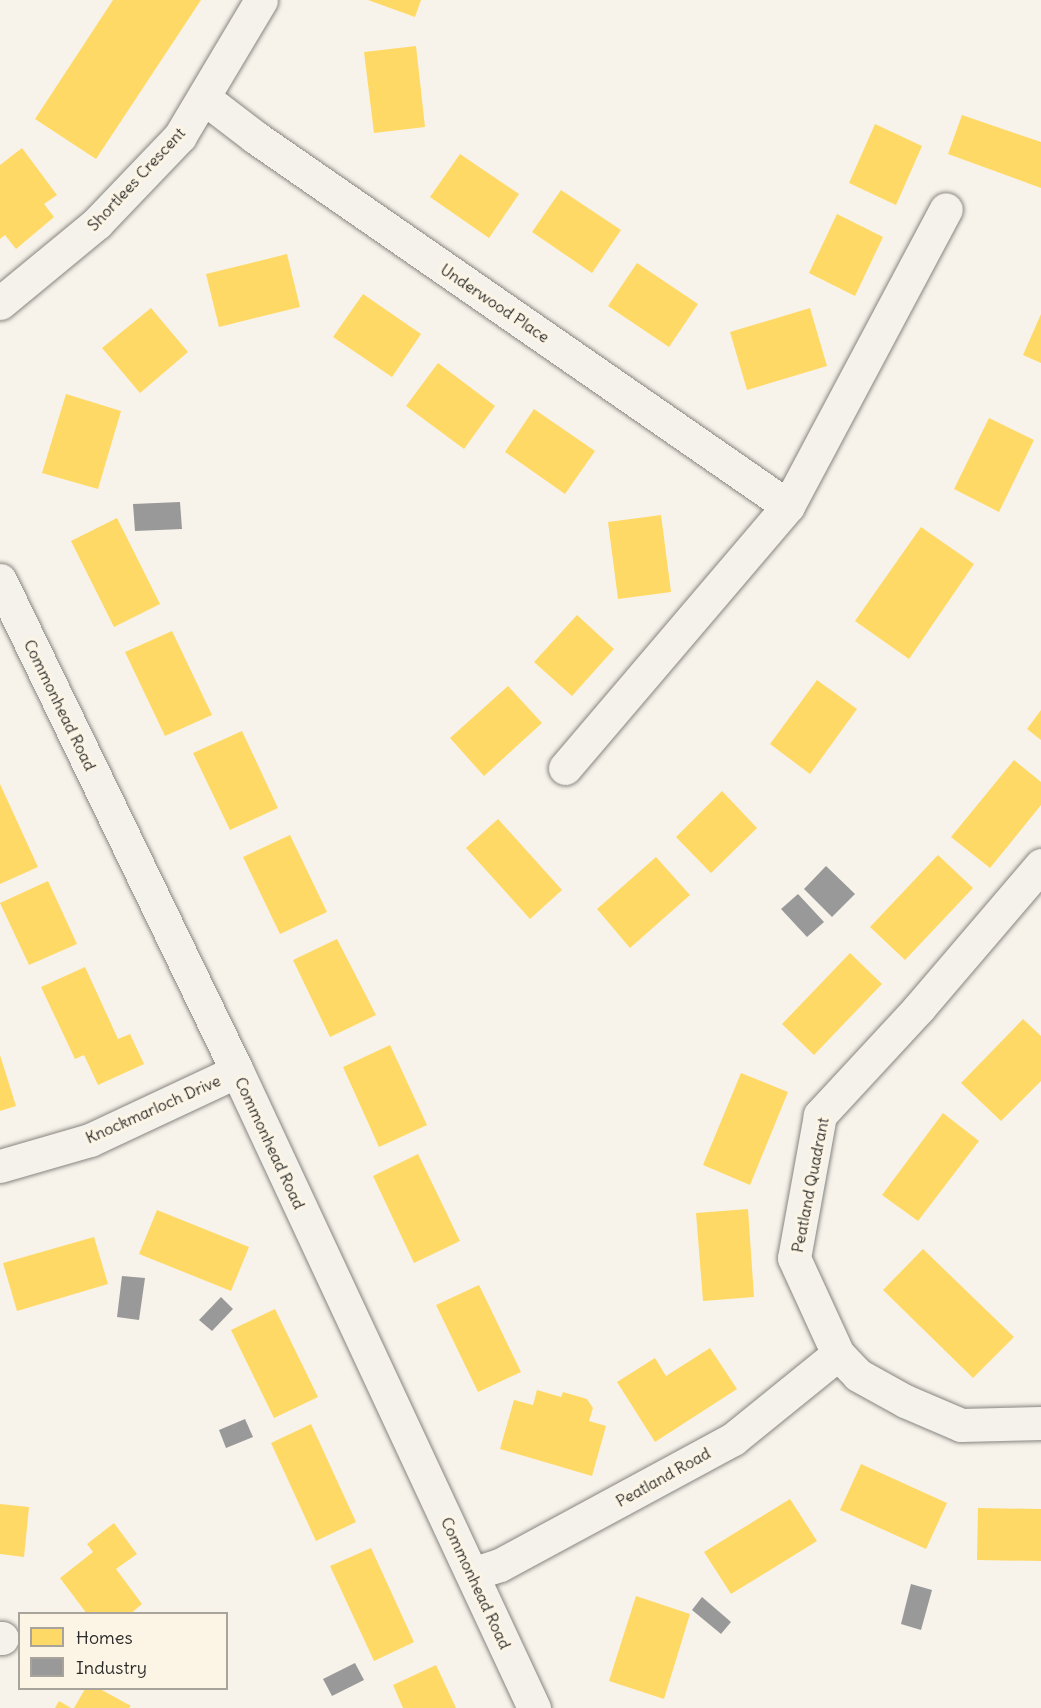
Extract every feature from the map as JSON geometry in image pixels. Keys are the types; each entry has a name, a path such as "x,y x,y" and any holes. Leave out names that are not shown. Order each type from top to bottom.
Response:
{"street":[{"name":"Shortlees Crescent","path":"0,303 97,224 180,136 261,0"},
{"name":"Underwood Place","path":"204,98 255,138 788,506"},
{"path":"565,768 788,506 946,209"},
{"name":"Commonhead Road","path":"0,580 237,1071 534,1708"},
{"name":"Peatland Quadrant","path":"1041,865 919,1008 820,1115 794,1258 838,1354 858,1375 905,1401 961,1425 1041,1423"},
{"name":"Knockmarloch Drive","path":"0,1166 90,1140 237,1071"},
{"name":"Peatland Road","path":"472,1574 500,1565 733,1438 838,1354"}],"building: Homes":[{"path":"113,0 201,0 96,159 35,119"},
{"path":"368,0 421,0 415,17"},
{"path":"416,46 425,127 374,133 364,52"},
{"path":"962,115 1041,142 1041,188 948,154"},
{"path":"875,124 922,146 896,205 849,183"},
{"path":"22,148 57,195 44,204 54,217 16,249 5,235 0,239 0,165"},
{"path":"460,154 519,194 489,238 430,197"},
{"path":"561,190 621,230 592,273 532,232"},
{"path":"837,214 883,237 855,296 809,273"},
{"path":"287,254 300,307 219,327 206,274"},
{"path":"637,263 698,304 669,347 608,306"},
{"path":"363,294 421,334 392,377 333,337"},
{"path":"151,308 188,352 140,393 102,348"},
{"path":"810,308 827,366 747,390 730,332"},
{"path":"1041,314 1041,363 1023,355"},
{"path":"438,363 495,406 464,449 406,406"},
{"path":"66,394 121,411 98,489 42,473"},
{"path":"534,409 595,451 565,494 505,452"},
{"path":"989,418 1034,440 999,512 954,489"},
{"path":"661,515 671,592 618,599 608,522"},
{"path":"117,518 160,604 114,627 71,541"},
{"path":"921,527 974,564 909,659 855,621"},
{"path":"577,615 614,649 572,696 534,662"},
{"path":"172,631 212,715 165,736 125,652"},
{"path":"817,680 857,709 810,774 770,744"},
{"path":"508,686 542,723 484,776 450,738"},
{"path":"1041,710 1041,740 1027,729"},
{"path":"242,731 278,808 230,830 193,753"},
{"path":"1014,760 1041,782 1041,805 990,868 951,837"},
{"path":"0,784 38,867 0,884"},
{"path":"722,791 757,828 711,873 676,837"},
{"path":"498,819 562,890 530,919 466,848"},
{"path":"290,835 327,912 280,934 243,857"},
{"path":"938,855 973,888 905,960 870,927"},
{"path":"656,857 690,895 630,948 597,909"},
{"path":"48,881 77,944 29,965 0,903"},
{"path":"337,939 376,1015 330,1037 293,960"},
{"path":"850,953 882,984 814,1055 782,1024"},
{"path":"85,967 118,1039 130,1034 144,1064 98,1085 84,1055 75,1059 41,987"},
{"path":"1023,1019 1041,1036 1041,1081 1001,1121 961,1083"},
{"path":"390,1045 427,1125 379,1147 343,1067"},
{"path":"0,1055 16,1106 0,1111"},
{"path":"741,1073 788,1092 750,1185 703,1165"},
{"path":"943,1113 979,1141 918,1221 882,1195"},
{"path":"418,1154 460,1241 414,1263 373,1176"},
{"path":"748,1209 754,1297 703,1301 696,1213"},
{"path":"157,1210 249,1247 231,1291 139,1254"},
{"path":"94,1237 108,1284 17,1311 3,1263"},
{"path":"923,1249 1014,1337 973,1378 883,1290"},
{"path":"479,1285 521,1372 478,1392 436,1305"},
{"path":"275,1309 318,1397 274,1418 231,1330"},
{"path":"710,1348 737,1389 655,1442 617,1382 655,1358 666,1376"},
{"path":"537,1390 561,1397 563,1392 587,1399 593,1408 589,1421 606,1426 592,1476 500,1449 514,1400 533,1405"},
{"path":"311,1424 356,1522 316,1541 271,1443"},
{"path":"861,1464 947,1503 926,1549 840,1510"},
{"path":"790,1499 817,1541 731,1594 704,1552"},
{"path":"0,1504 29,1507 24,1557 0,1554"},
{"path":"978,1508 1041,1509 1041,1561 977,1560"},
{"path":"114,1523 137,1554 116,1569 142,1604 132,1612 86,1612 60,1578 93,1552 87,1544"},
{"path":"371,1548 414,1642 374,1661 330,1566"},
{"path":"636,1596 690,1614 664,1699 609,1681"},
{"path":"436,1665 456,1708 403,1708 393,1685"},
{"path":"84,1690 102,1690 131,1706 129,1708 74,1708"},
{"path":"59,1701 71,1708 55,1708"}],"building: Industry":[{"path":"180,502 182,529 135,531 133,504"},
{"path":"826,866 855,894 832,917 804,889"},
{"path":"798,894 824,922 807,937 781,909"},
{"path":"122,1276 145,1278 139,1320 117,1317"},
{"path":"221,1297 233,1309 212,1331 199,1320"},
{"path":"245,1419 253,1437 226,1448 219,1430"},
{"path":"911,1584 932,1590 921,1630 901,1624"},
{"path":"702,1597 731,1622 721,1634 692,1610"},
{"path":"355,1663 364,1680 332,1696 323,1679"}]}
